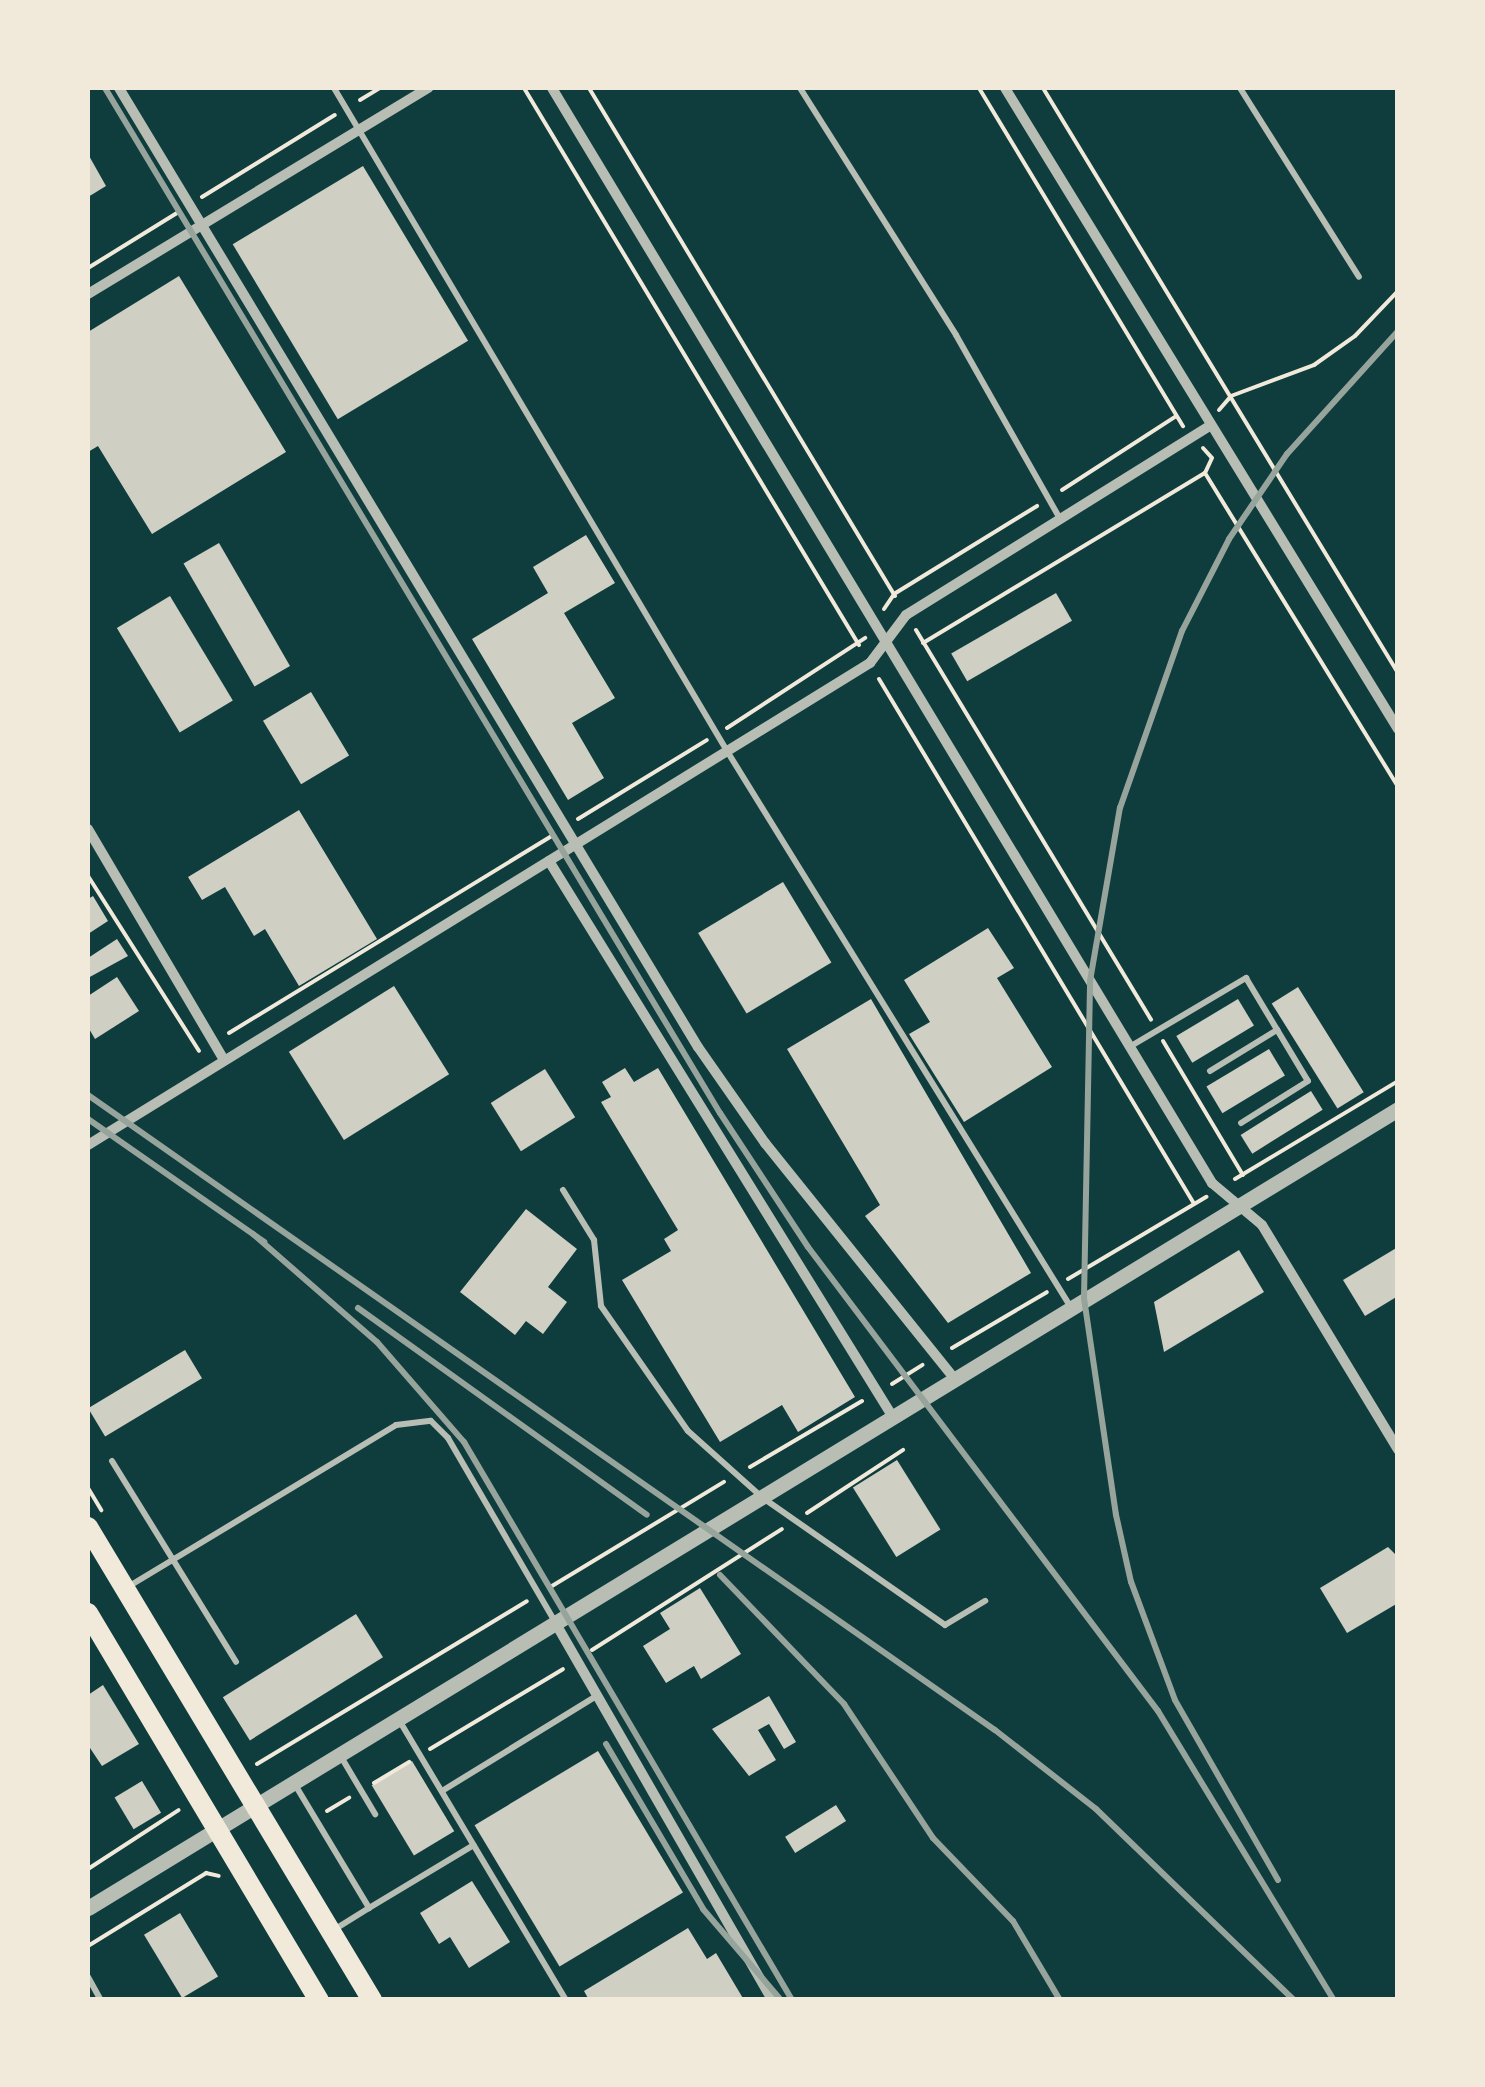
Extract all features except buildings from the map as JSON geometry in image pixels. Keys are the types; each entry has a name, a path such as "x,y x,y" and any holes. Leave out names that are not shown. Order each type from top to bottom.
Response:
{"main road":[{"path":"88,1526 372,2000"},
{"path":"88,1613 319,2000"}],"street":[{"path":"119,88 727,1091 954,1378"},
{"path":"88,294 428,88"},
{"path":"552,88 1130,1047 1219,1189 1262,1224 1398,1450"},
{"path":"1005,88 1398,729"},
{"path":"88,1145 870,663 906,614 1210,426"},
{"path":"88,829 224,1060"},
{"path":"549,861 894,1419"},
{"path":"88,1908 1398,1110"},
{"path":"556,1624 772,2000"}],"lane":[{"path":"334,88 727,752 1070,1307"},
{"path":"800,88 956,335 1060,519"},
{"path":"1240,88 1359,277"},
{"path":"1130,1047 1246,978 1308,1082 1240,1123"},
{"path":"1210,1071 1277,1030"},
{"path":"563,1190 594,1240 602,1306 688,1431 763,1498 945,1625 985,1601"},
{"path":"125,1588 396,1425 430,1421 448,1438 556,1624"},
{"path":"112,1461 236,1662"},
{"path":"442,1791 598,1695"},
{"path":"398,1719 566,2000"},
{"path":"339,1754 375,1814"},
{"path":"294,1782 370,1908"},
{"path":"331,1932 474,1846"},
{"path":"88,1978 101,2000"}],"path":[{"path":"88,268 380,88"},
{"path":"524,88 860,646"},
{"path":"1043,88 1398,673"},
{"path":"1210,426 1232,396 1314,364 1355,336 1398,290"},
{"path":"88,876 195,1054 860,646 894,594 1175,417"},
{"path":"923,643 1205,472"},
{"path":"870,663 1194,1204"},
{"path":"256,1764 1398,1081"},
{"path":"315,1818 577,1660 903,1450"},
{"path":"88,1869 180,1811 170,1795"},
{"path":"88,1946 206,1873 218,1874"}],"railway":[{"path":"105,88 720,1113 808,1247 1158,1711 1334,2000"},
{"path":"1278,1880 1175,1700 1131,1582 1116,1515 1084,1298 1090,981 1120,808 1182,631 1229,539 1287,454 1398,331"},
{"path":"88,1095 995,1730 1096,1809 1294,2000"},
{"path":"88,1119 264,1242"},
{"path":"253,1234 377,1342 464,1442 792,2000"},
{"path":"358,1308 647,1515"},
{"path":"720,1575 844,1704 933,1838 1013,1921 1060,2000"},
{"path":"606,1744 703,1909 781,2000"}]}
